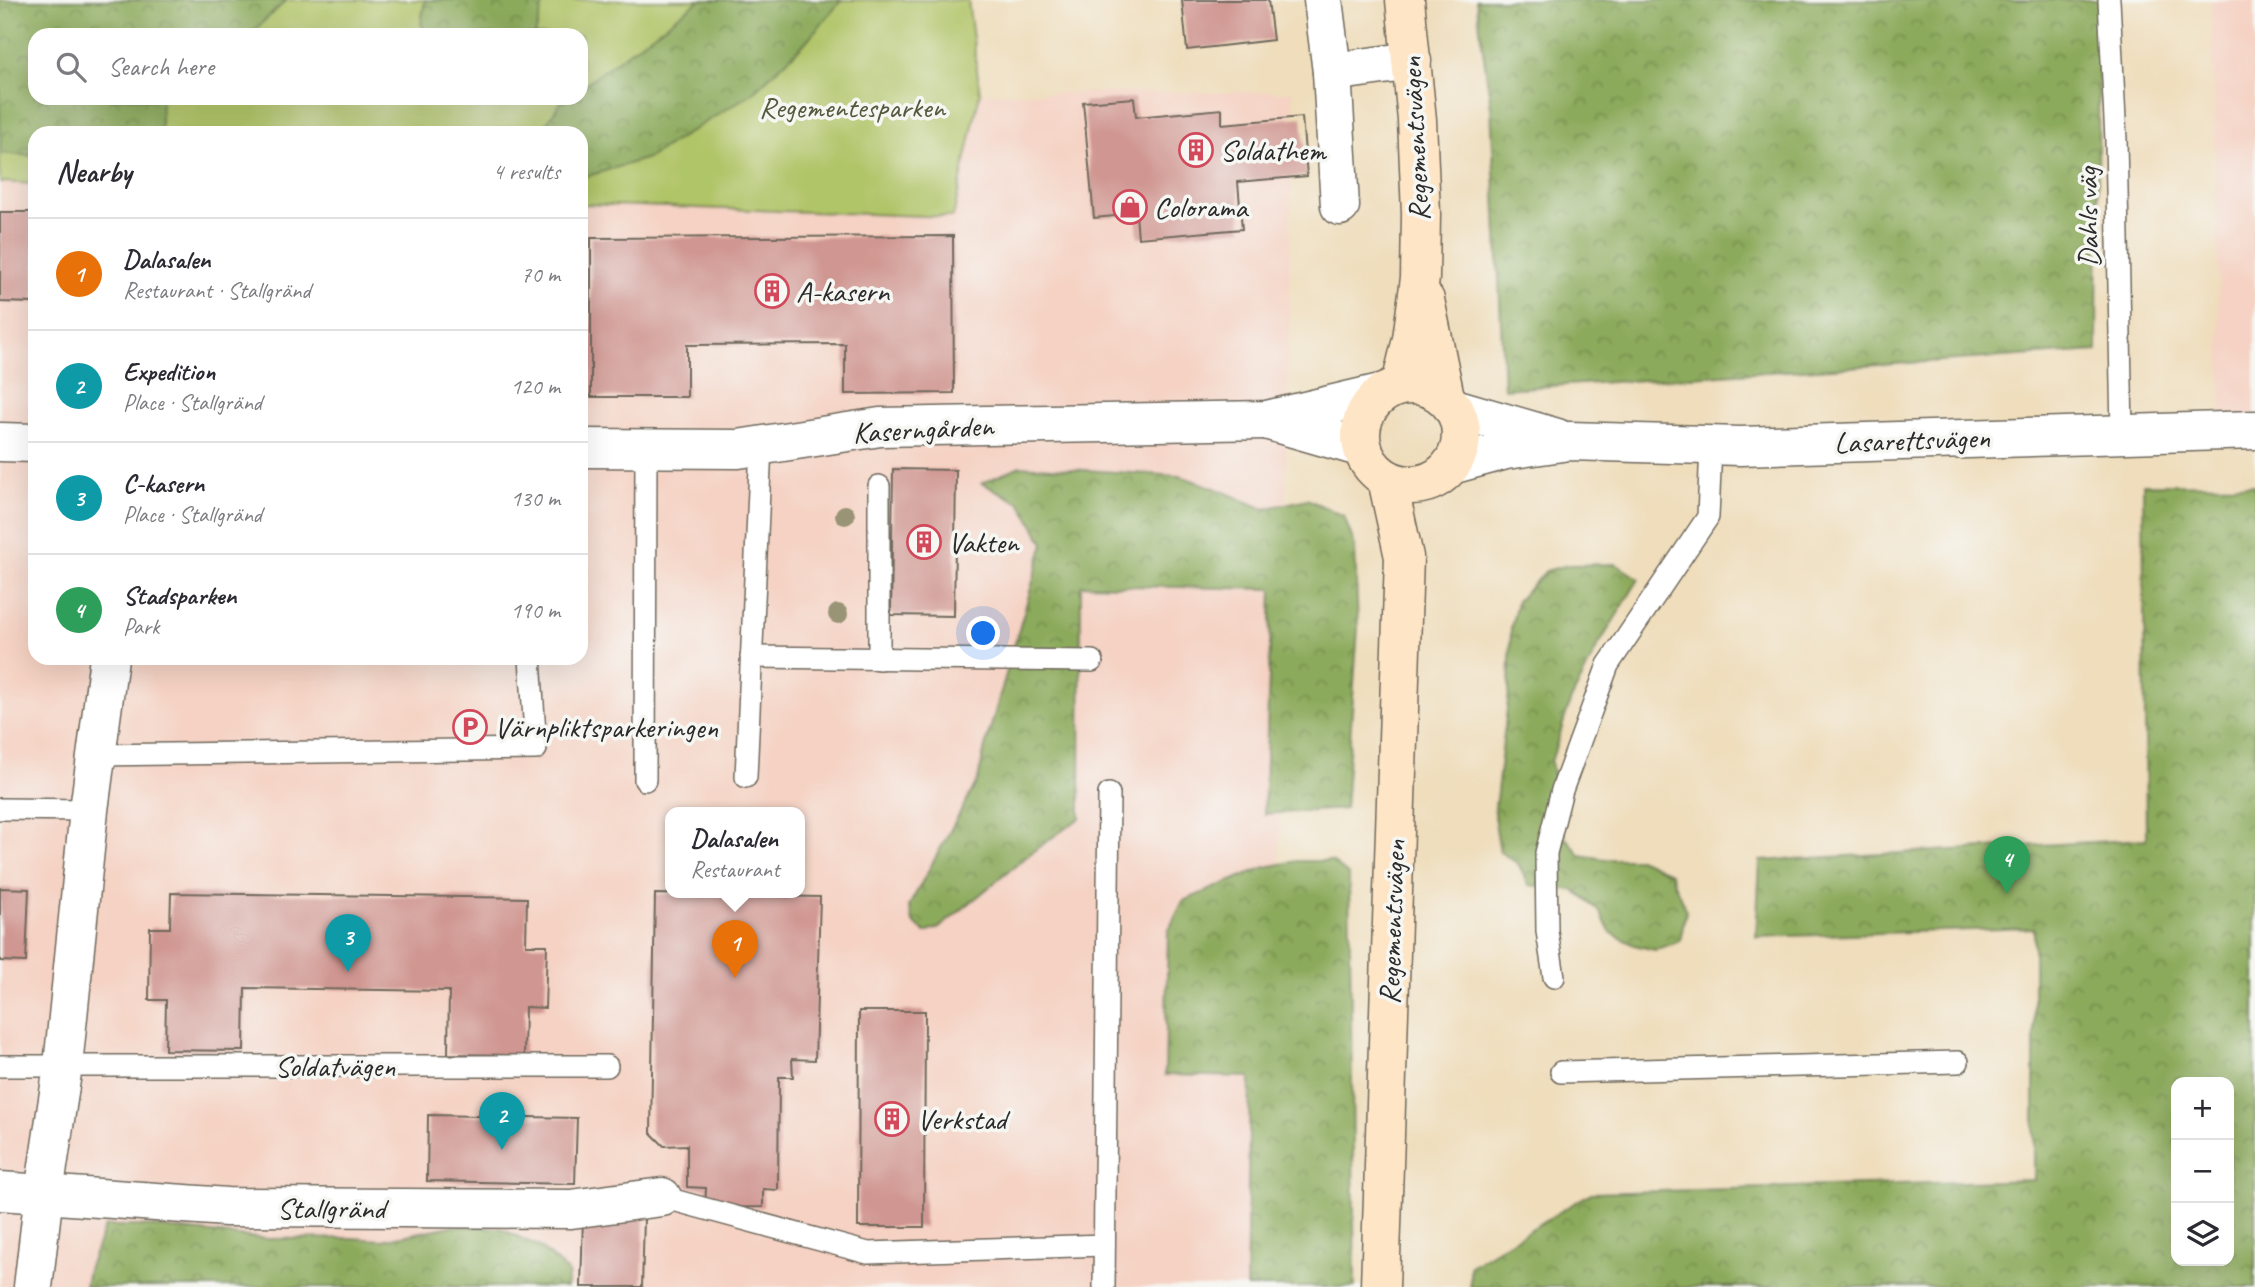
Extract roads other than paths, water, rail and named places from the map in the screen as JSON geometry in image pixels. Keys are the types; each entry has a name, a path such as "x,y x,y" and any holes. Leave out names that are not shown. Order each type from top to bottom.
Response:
{"main road":[{"name":"Regementsvägen","path":"1393,388 1412,339 1420,278 1421,214 1417,120 1405,0"},
{"name":"Regementsvägen","path":"1420,278 1449,402"},
{"path":"1424,386 1449,402 1460,422 1462,437 1459,452 1446,470 1427,482 1413,485 1387,479 1376,471 1363,448 1362,426 1369,406 1393,388 1424,386"},
{"name":"Regementsvägen","path":"1404,557 1446,470"},
{"name":"Regementsvägen","path":"1380,1287 1404,557 1387,479"}],"street":[{"path":"1322,0 1332,72 1340,206"},
{"path":"1332,72 1412,61"},
{"name":"Kaserngården","path":"588,448 738,449 880,427 1267,420 1393,388"},
{"name":"Lasarettsvägen","path":"1449,402 1569,441"},
{"name":"Kaserngården","path":"1267,420 1363,448"},
{"name":"Lasarettsvägen","path":"1446,470 1506,450 1569,441 1711,446 2255,430"},
{"path":"0,442 28,443"},
{"path":"33,1287 63,1066 89,810 108,665"},
{"name":"Stallgränd","path":"0,1191 254,1207 571,1209 662,1197"}],"lane":[{"name":"Dahls väg","path":"2109,0 2116,140 2122,432"},
{"path":"746,777 761,446"},
{"path":"1554,977 1547,931 1546,853 1562,790 1608,665 1709,517 1711,446"},
{"path":"645,779 646,449"},
{"path":"879,486 879,659"},
{"path":"751,657 1092,661"},
{"path":"96,755 536,749 530,665"},
{"path":"1104,1287 1109,794"},
{"path":"0,809 89,810"},
{"path":"1561,1072 1958,1062"},
{"name":"Soldatvägen","path":"0,1066 607,1066"},
{"path":"662,1197 868,1253 1104,1245"}],"place":[{"name":"Soldathem","path":"1196,150"},
{"name":"Colorama","path":"1130,207"},
{"name":"A-kasern","path":"772,291"},
{"name":"Vakten","path":"924,542"},
{"name":"Värnpliktsparkeringen","path":"470,727"},
{"name":"Stadsparken","path":"2007,894"},
{"name":"C-kasern","path":"348,972"},
{"name":"Dalasalen","path":"735,978"},
{"name":"Verkstad","path":"892,1119"},
{"name":"Expedition","path":"502,1150"}],"park label":[{"name":"Regementesparken","path":"852,107"}]}
